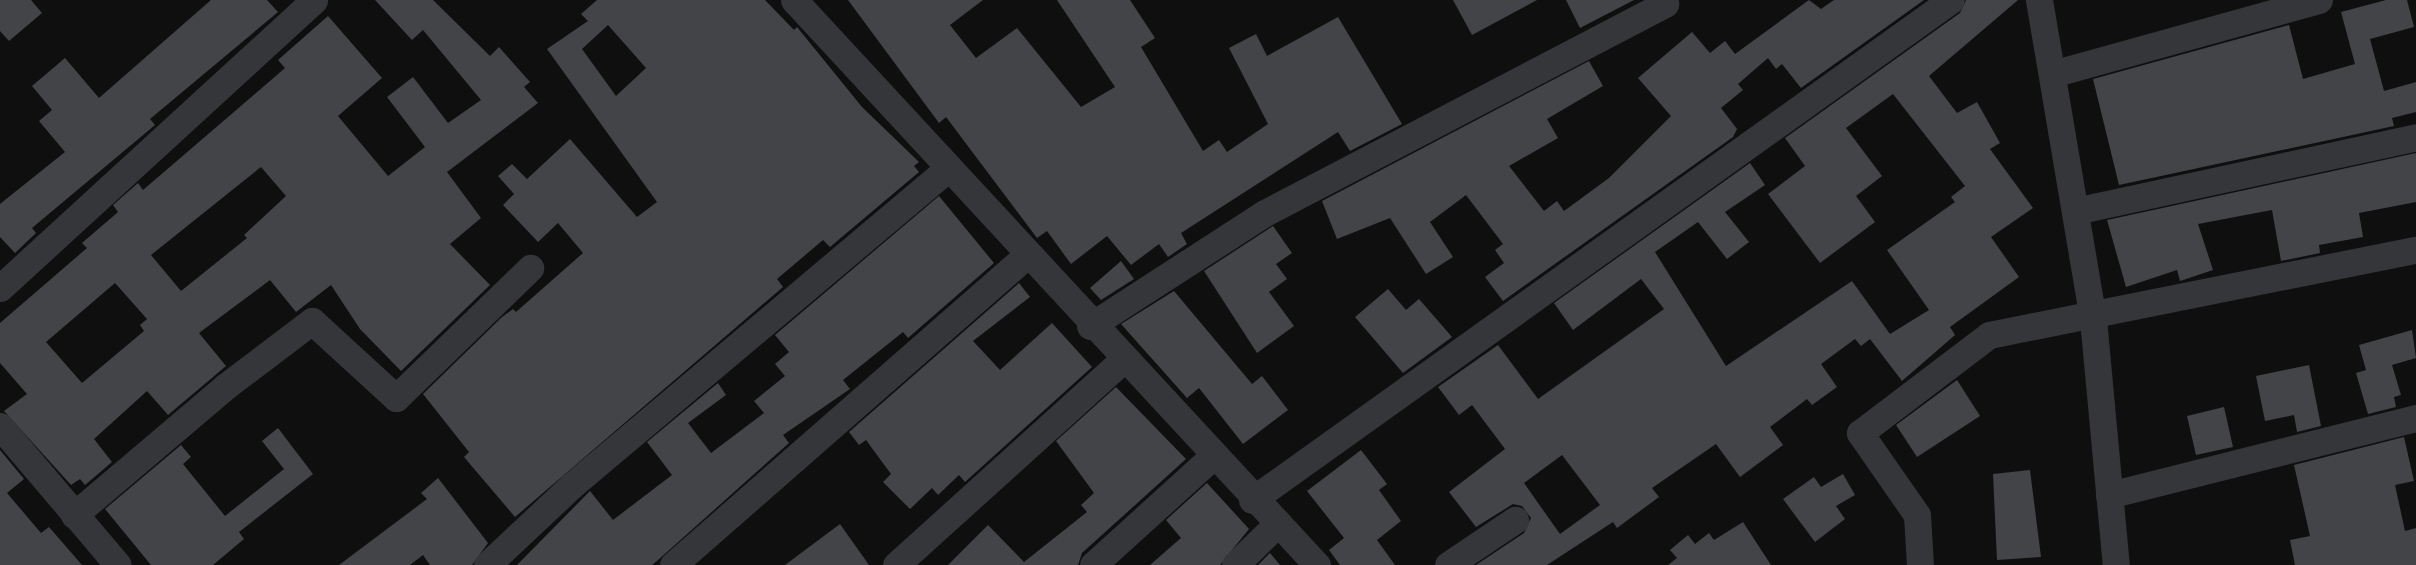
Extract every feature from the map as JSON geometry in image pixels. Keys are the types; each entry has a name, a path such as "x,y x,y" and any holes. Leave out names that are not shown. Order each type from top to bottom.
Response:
{"street":[{"path":"0,288 314,0"},
{"path":"794,0 1212,458 1317,565"},
{"path":"1252,500 1951,0"},
{"path":"2039,0 2093,319 2116,565"},
{"path":"2052,74 2319,0"},
{"path":"1090,326 1263,214 1665,4"},
{"path":"2075,211 2416,137"},
{"path":"487,565 571,486 948,168"},
{"path":"1920,565 1917,516 1860,433 1989,335 2093,319 2416,250"},
{"path":"674,565 1026,256"},
{"path":"74,515 226,386 312,321 396,398 530,268"},
{"path":"896,565 1123,360"},
{"path":"2109,495 2416,418"},
{"path":"0,426 118,565"},
{"path":"1093,565 1212,458"},
{"path":"1448,565 1515,520"},
{"path":"1235,565 1276,525"}],"building":[{"path":"0,0 31,0 42,13 9,41 0,31"},
{"path":"211,0 267,0 278,12 150,119 155,125 32,228 36,233 15,253 0,237 0,204 65,152 39,121 52,110 32,86 65,58 99,98"},
{"path":"375,0 433,0 490,56 499,47 530,82 524,87 538,103 447,172 481,218 450,244 490,285 401,371 360,329 331,285 296,312 270,280 199,333 226,366 168,415 147,391 94,439 112,462 85,485 80,479 71,485 4,411 27,394 0,363 0,323 87,248 82,243 118,212 113,205 138,183 143,190 285,68 278,60 328,16 382,78 338,116 388,176 425,147 387,97 413,77 448,123 481,100 423,30 412,40","holes":["261,167 286,196 244,235 247,238 181,291 151,255","115,283 147,319 140,325 144,331 82,383 46,342"]},
{"path":"597,0 765,0 794,30 797,27 862,107 919,162 914,166 919,172 830,247 823,240 777,279 783,287 515,517 464,457 469,452 423,394 502,317 513,309 516,312 583,253 558,223 538,242 503,205 514,194 498,176 512,164 527,179 570,139 637,217 657,202 547,49 588,21 581,14","holes":["608,25 646,68 616,96 582,49"]},
{"path":"848,0 983,0 950,25 976,58 1017,28 1081,107 1115,87 1057,0 1130,0 1155,38 1141,47 1203,151 1219,140 1227,152 1268,124 1229,48 1256,34 1267,56 1338,17 1402,124 1350,151 1338,132 1181,233 1187,244 1168,257 1159,244 1131,265 1107,236 1071,264 1047,231 1037,238 946,117 939,123"},
{"path":"1453,0 1537,0 1472,35"},
{"path":"1566,0 1634,0 1580,28"},
{"path":"1809,0 1821,9 1834,0 1924,0 1801,88 1782,64 1776,69 1768,58 1738,84 1743,90 1721,108 1737,129 1733,137 1503,301 1485,277 1504,263 1495,250 1503,244 1466,195 1430,222 1453,257 1426,274 1390,218 1337,239 1322,201 1589,61 1603,86 1547,119 1558,138 1509,166 1544,211 1557,201 1564,211 1609,178 1671,116 1638,78 1692,32 1710,53 1725,41 1735,54"},
{"path":"1966,0 2018,0 1929,76 1957,113 1977,102 2000,143 1990,149 2033,208 1991,237 2019,277 1950,327 1955,335 1902,381 1870,339 1861,346 1855,339 1821,364 1837,387 1812,405 1807,399 1770,427 1783,445 1740,477 1716,444 1652,488 1659,497 1617,528 1613,522 1547,565 1476,565 1524,533 1531,518 1522,506 1513,504 1476,527 1449,492 1505,449 1472,405 1459,415 1438,387 1498,345 1538,399 1664,309 1641,279 1573,330 1554,303 1750,163 1765,185 1725,212 1749,242 1727,259 1698,222 1655,252 1726,366 1852,281 1890,334 1929,310 1887,250 1955,202 1951,197 1965,186 1893,94 1846,128 1882,176 1856,196 1875,222 1820,263 1768,194 1805,166 1785,138 1960,13","holes":["1562,455 1600,505 1560,534 1524,483"]},
{"path":"2386,0 2407,0 2414,27 2370,39 2384,91 2416,82 2416,112 2392,118 2394,126 2119,185 2093,79 2289,25 2303,79 2355,64 2341,12"},
{"path":"2416,153 2416,202 2359,213 2363,237 2319,245 2320,253 2281,261 2272,210 2198,224 2213,270 2180,281 2177,270 2126,287 2107,220"},
{"path":"939,196 994,263 908,338 903,332 843,380 850,389 783,435 789,443 658,560 652,565 517,565 590,491 613,520 672,475 647,442 718,383 726,395 688,423 711,453 764,413 754,401 785,376 775,364 789,352 775,335"},
{"path":"1273,226 1292,253 1276,264 1287,279 1269,292 1294,326 1257,353 1204,271"},
{"path":"1121,261 1134,279 1101,300 1090,288"},
{"path":"1019,283 1030,297 973,341 1000,370 1052,323 1092,367 965,482 959,475 938,495 932,488 910,509 883,482 891,474 866,440 859,445 849,432"},
{"path":"1388,289 1406,310 1419,299 1452,337 1403,373 1355,317"},
{"path":"1174,291 1252,384 1262,376 1288,410 1243,444 1199,388 1187,398 1121,324"},
{"path":"2412,330 2416,358 2392,365 2401,395 2394,397 2396,407 2368,414 2356,373 2366,370 2359,345"},
{"path":"2309,365 2321,426 2297,432 2294,415 2265,421 2256,376"},
{"path":"1957,380 1980,416 1917,457 1896,425"},
{"path":"1116,387 1186,459 1082,553 1078,565 948,565 988,525 1024,562 1087,512 1081,505 1094,493 1056,441"},
{"path":"2224,407 2233,447 2196,455 2187,416"},
{"path":"278,428 313,474 239,532 244,539 213,565 151,565 105,509 181,445 191,457 183,464 225,516 284,469 262,441"},
{"path":"2404,437 2414,481 2395,485 2405,531 2416,528 2416,565 2295,565 2290,540 2310,536 2294,465"},
{"path":"0,450 24,479 7,493 41,533 49,527 82,565 0,565"},
{"path":"1361,450 1387,484 1379,490 1401,521 1377,540 1395,565 1340,565 1329,550 1344,538 1307,491"},
{"path":"2030,470 2041,557 1997,560 1993,474"},
{"path":"1843,474 1855,495 1836,506 1845,519 1815,542 1783,499 1814,477 1821,487"},
{"path":"438,478 488,543 472,565 430,565 423,555 410,565 339,565 427,499 421,493"},
{"path":"1207,483 1249,529 1220,565 1150,565 1181,538 1166,520"},
{"path":"1743,522 1771,565 1668,565 1677,558 1670,550 1688,535 1695,544 1709,533 1714,540"},
{"path":"840,524 869,565 785,565"},
{"path":"1270,553 1280,565 1258,565"}]}
